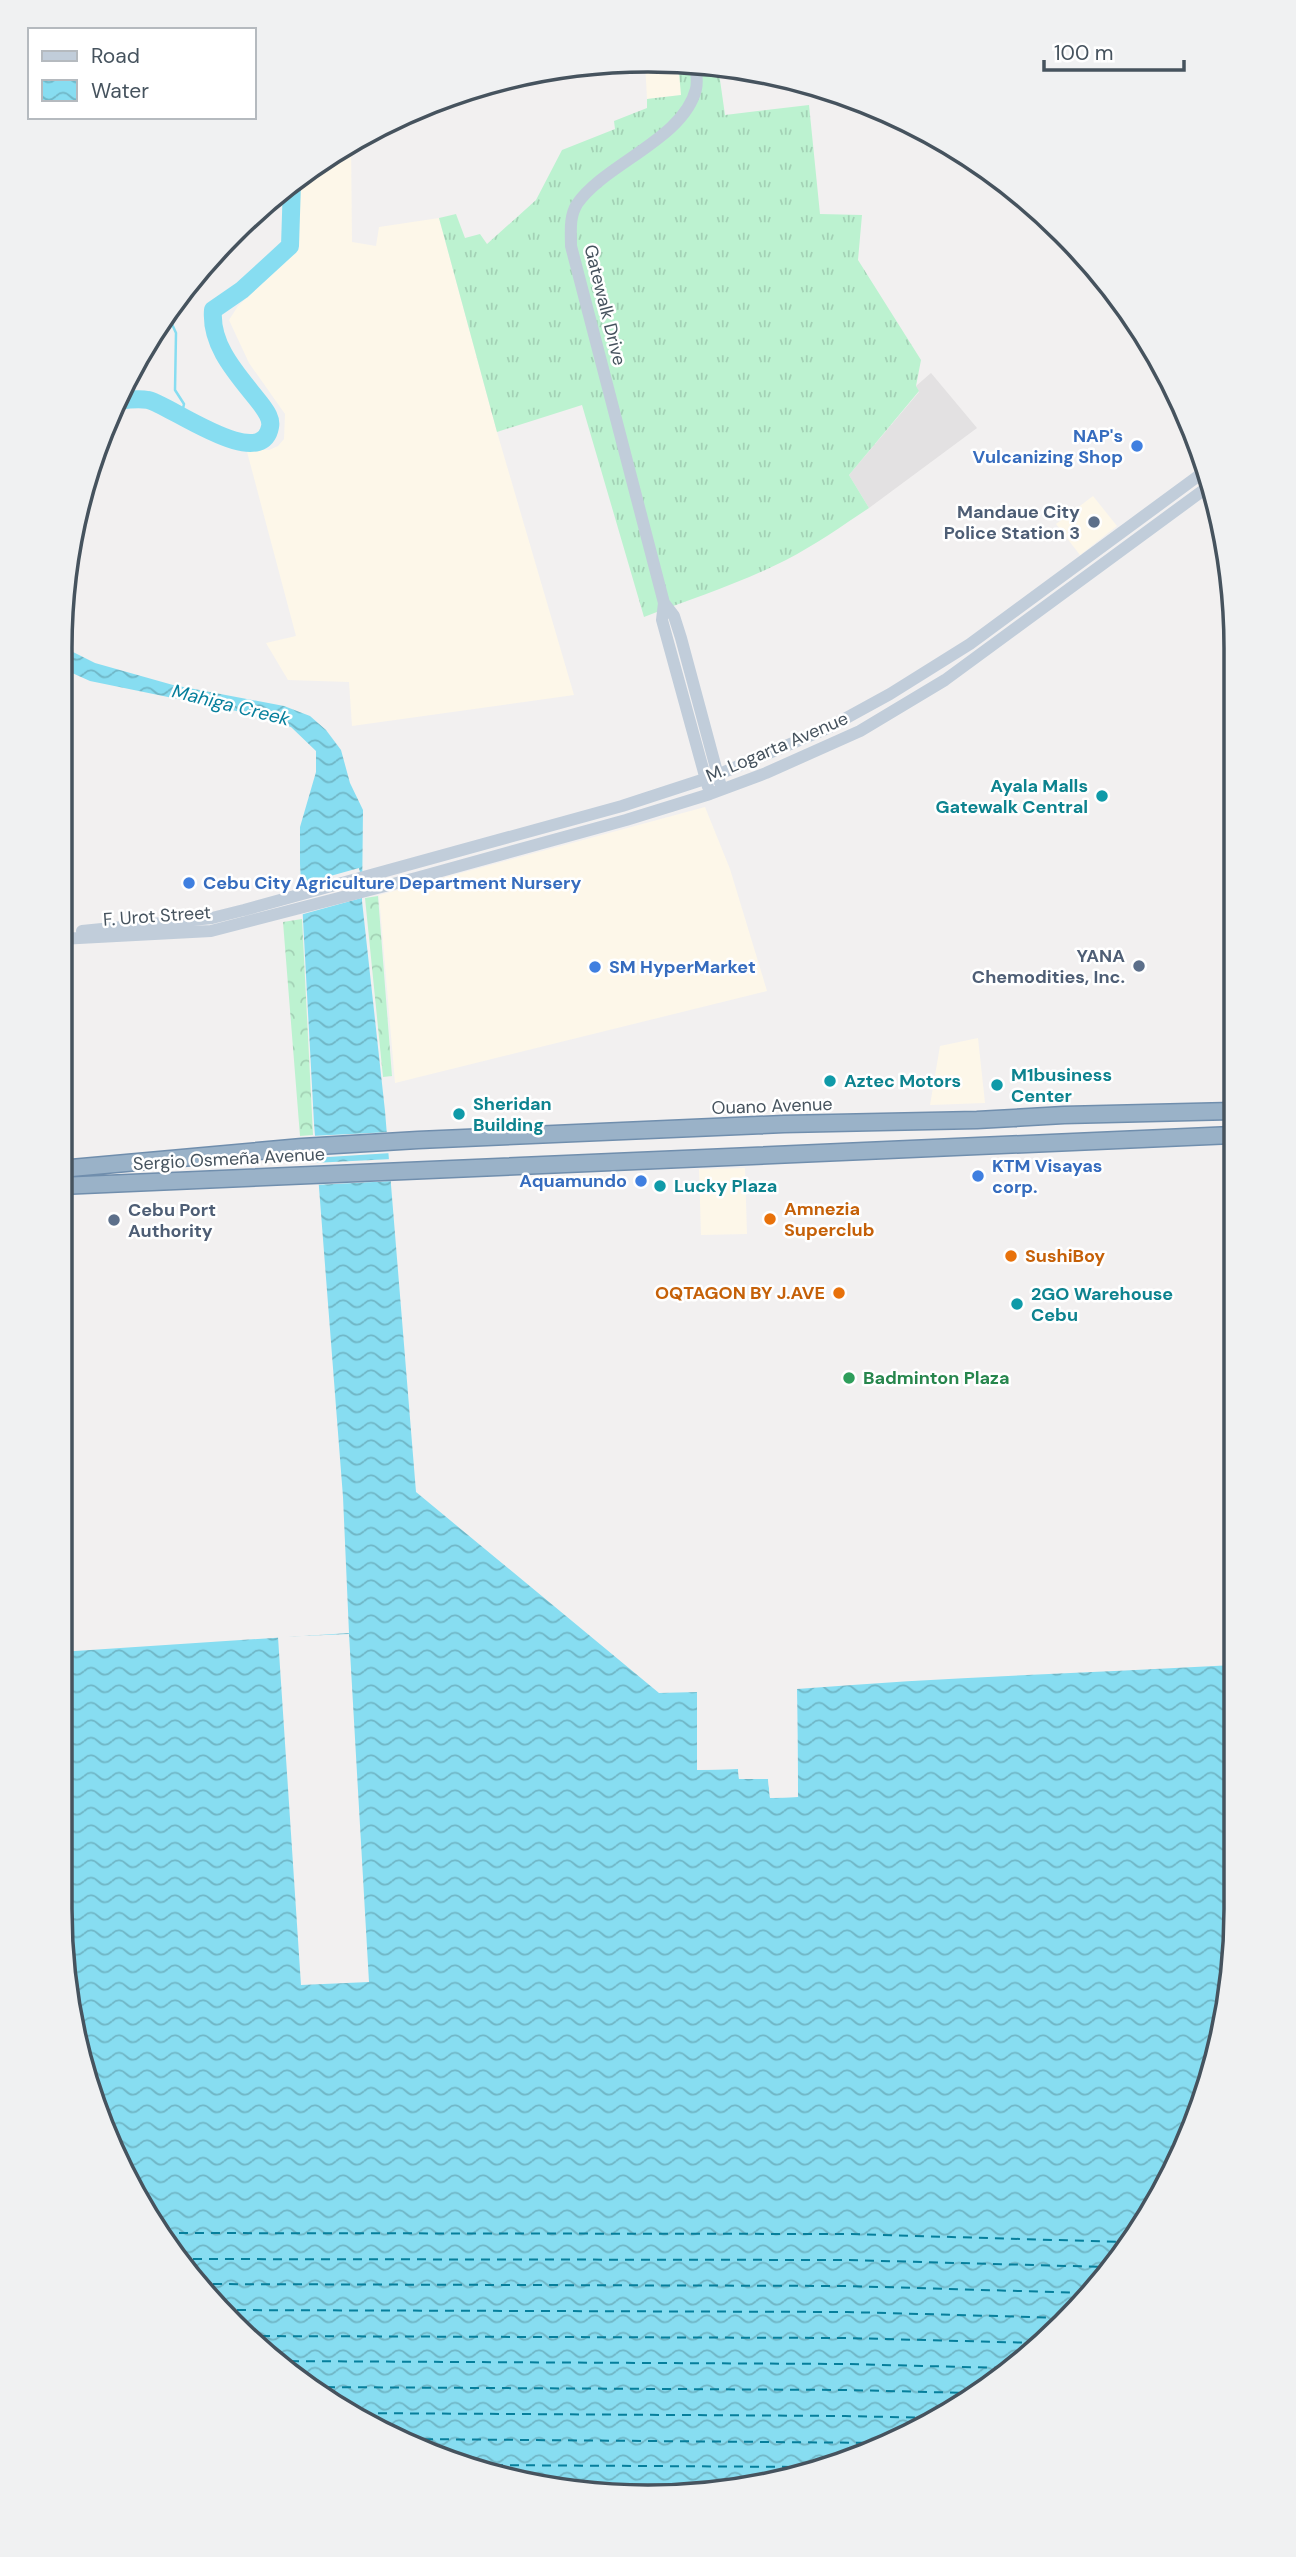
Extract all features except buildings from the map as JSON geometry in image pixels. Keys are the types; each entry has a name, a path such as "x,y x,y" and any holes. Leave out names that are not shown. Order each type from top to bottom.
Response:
{"highway":[{"name":"Ouano Avenue","path":"397,1142 784,1124 977,1121 1064,1115 1224,1111"},
{"name":"Sergio Osmeña Avenue","path":"72,1185 1224,1137"},
{"name":"Sergio Osmeña Avenue","path":"72,1168 312,1146 397,1142"}],"main road":[{"name":"Gatewalk Drive","path":"696,74 697,87 690,106 678,121 589,191 576,205 570,221 571,246 664,603 674,616 681,638 716,792"},
{"name":"M. Logarta Avenue","path":"292,896 622,806 711,777 853,716 970,643 1198,476"},
{"name":"M. Logarta Avenue","path":"296,909 626,820 716,792 834,745 945,680 990,649 1203,491"},
{"path":"853,716 860,731"},
{"name":"F. Urot Street","path":"72,932 194,926 212,918 292,896"},
{"name":"F. Urot Street","path":"72,938 194,926 296,909"}],"shaded area":[{"path":"646,72 679,73 682,95 647,99"},
{"path":"351,155 352,242 376,246 379,227 439,218 497,432 574,695 352,726 349,682 288,680 266,643 296,636 246,448 269,450 278,446 284,439 285,414 249,363 229,320 238,306 299,249 297,191"},
{"path":"931,373 977,428 869,508 849,475 919,392 916,386"},
{"path":"1093,496 1117,526 1080,555 1056,524"},
{"path":"705,807 730,869 767,991 395,1083 379,895"},
{"path":"978,1038 985,1103 930,1105 940,1046"},
{"path":"745,1168 747,1234 701,1235 699,1169"}],"green space":[{"path":"679,73 686,73 720,77 725,115 809,105 820,214 862,215 858,260 921,360 916,386 919,391 849,475 869,508 786,560 644,617 582,405 497,432 439,218 456,214 465,238 480,234 487,244 536,200 562,150 615,129 614,121 647,108 647,99 681,95"},
{"path":"378,896 392,1076 383,1077 365,898"},
{"path":"302,919 313,1135 300,1136 283,922"}],"water":[{"path":"72,652 95,663 173,685 284,706 310,716 326,730 341,750 350,783 363,810 362,901 385,1111 416,1492 659,1693 697,1692 698,1770 738,1769 739,1779 768,1778 770,1798 798,1797 797,1689 1224,1665 1223,1947 1205,2058 1180,2130 1147,2197 1105,2260 1081,2289 1028,2342 999,2366 936,2408 903,2426 833,2455 797,2466 686,2484 610,2484 573,2480 499,2466 463,2455 393,2426 360,2408 297,2366 268,2342 215,2289 191,2260 149,2197 131,2164 102,2094 91,2058 77,1984 72,1909 72,1651 349,1633 343,1497 314,1123 300,864 300,827 316,772 316,751 291,727 246,713 90,681 72,673"}],"pier":[{"path":"359,868 365,897 300,915 298,885"},
{"path":"390,1132 391,1153 313,1158 311,1136"},
{"path":"392,1159 393,1181 315,1185 313,1163"},
{"path":"349,1634 369,1982 301,1985 278,1637"},
{"path":"794,1689 797,1689 798,1797 770,1798 768,1779 739,1779 738,1769 697,1770 697,1692 701,1692 701,1767 739,1766 742,1775 771,1776 773,1794 795,1794"}],"waterway":[{"name":"Mahiga Creek","path":"128,400 148,400 232,440 250,443 263,439 270,427 269,417 221,349 213,324 213,310 242,290 290,246 292,195"},
{"path":"172,324 176,333 175,390 184,404 181,418"}],"ferry route":[{"path":"172,2233 848,2234 1118,2242"},
{"path":"190,2259 847,2260 1099,2267"},
{"path":"211,2284 847,2286 1077,2293"},
{"path":"235,2310 847,2312 1053,2318"},
{"path":"262,2336 846,2338 1027,2343"},
{"path":"291,2361 846,2364 996,2368"},
{"path":"327,2387 960,2393"},
{"path":"369,2413 918,2418"},
{"path":"423,2439 864,2443"},
{"path":"496,2465 793,2467"}],"place":[{"name":"NAP's Vulcanizing Shop","path":"1137,446"},
{"name":"Mandaue City Police Station 3","path":"1094,522"},
{"name":"Ayala Malls Gatewalk Central","path":"1102,796"},
{"name":"Cebu City Agriculture Department Nursery","path":"189,883"},
{"name":"YANA Chemodities, Inc.","path":"1139,966"},
{"name":"SM HyperMarket","path":"595,967"},
{"name":"Aztec Motors","path":"830,1081"},
{"name":"M1business Center","path":"997,1085"},
{"name":"Sheridan Building","path":"459,1114"},
{"name":"KTM Visayas corp.","path":"978,1176"},
{"name":"Aquamundo","path":"641,1181"},
{"name":"Lucky Plaza","path":"660,1186"},
{"name":"Amnezia Superclub","path":"770,1219"},
{"name":"Cebu Port Authority","path":"114,1220"},
{"name":"SushiBoy","path":"1011,1256"},
{"name":"OQTAGON BY J.AVE","path":"839,1293"},
{"name":"2GO Warehouse Cebu","path":"1017,1304"},
{"name":"Badminton Plaza","path":"849,1378"}]}
